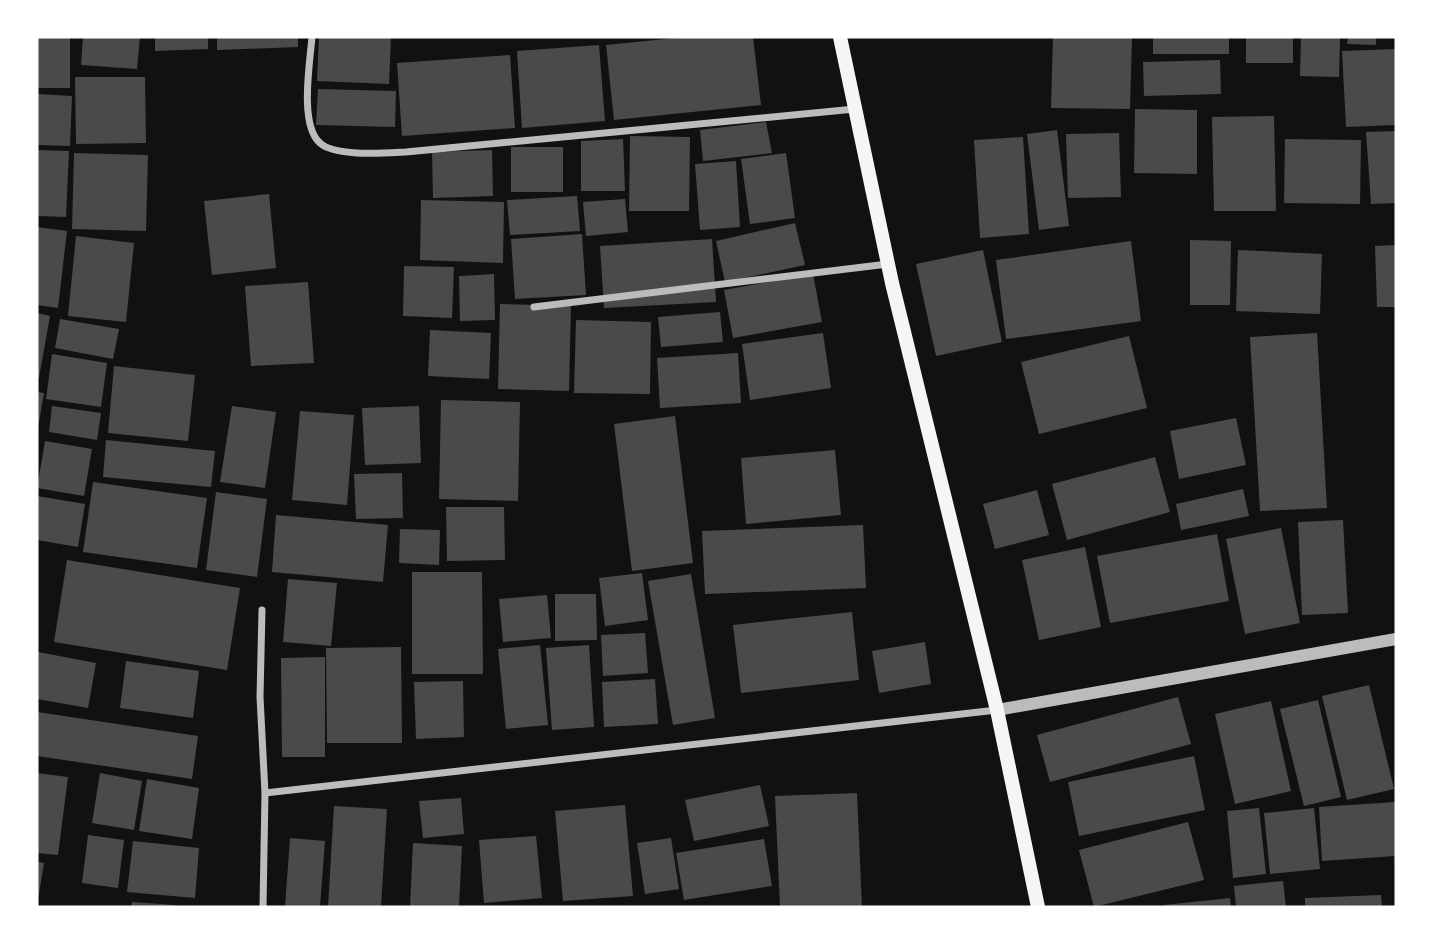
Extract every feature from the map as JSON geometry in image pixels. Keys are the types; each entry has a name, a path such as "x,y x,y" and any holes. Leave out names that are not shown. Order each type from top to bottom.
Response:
{"main road":[{"path":"840,37 888,264 997,710 1038,907"}],"street":[{"path":"312,37 308,77 309,122 318,143 332,150 368,153 418,151 855,109"},
{"path":"534,307 888,264"},
{"path":"262,610 260,697 265,793 263,907"},
{"path":"265,793 997,710 1396,639"}],"building":[{"path":"37,37 70,37 70,88 37,88"},
{"path":"83,37 140,37 137,69 81,65"},
{"path":"155,37 208,37 208,49 155,51"},
{"path":"217,37 298,37 298,47 217,50"},
{"path":"319,37 391,37 389,84 317,81"},
{"path":"685,37 753,37 761,105 614,120 606,45"},
{"path":"1053,37 1132,37 1130,109 1051,108"},
{"path":"1153,37 1229,37 1229,54 1153,54"},
{"path":"1246,37 1293,37 1293,63 1246,63"},
{"path":"1301,37 1340,37 1339,77 1300,76"},
{"path":"1348,37 1376,37 1376,45 1347,44"},
{"path":"599,45 605,121 522,128 517,51"},
{"path":"1396,49 1396,125 1346,127 1342,51"},
{"path":"510,55 515,128 402,136 397,63"},
{"path":"1220,60 1221,94 1144,96 1143,62"},
{"path":"75,77 145,77 146,143 76,144"},
{"path":"318,89 396,91 395,127 316,125"},
{"path":"37,94 72,96 70,146 37,145"},
{"path":"1135,109 1197,110 1197,174 1134,173"},
{"path":"1274,116 1276,211 1214,211 1212,117"},
{"path":"766,122 772,153 703,161 700,130"},
{"path":"1057,130 1069,226 1039,230 1027,134"},
{"path":"1396,131 1396,203 1371,204 1366,132"},
{"path":"1119,133 1121,197 1068,198 1066,134"},
{"path":"630,136 690,137 689,211 629,211"},
{"path":"1023,137 1029,234 980,238 974,140"},
{"path":"623,139 625,191 581,191 581,141"},
{"path":"1285,139 1361,140 1360,204 1284,203"},
{"path":"511,147 563,147 563,192 511,192"},
{"path":"37,150 69,151 66,217 37,216"},
{"path":"492,150 493,196 433,198 432,152"},
{"path":"74,153 148,155 146,231 72,229"},
{"path":"786,153 795,218 750,224 741,159"},
{"path":"736,161 740,227 700,230 695,164"},
{"path":"269,194 276,268 212,275 204,201"},
{"path":"577,196 580,231 510,235 507,200"},
{"path":"625,199 628,232 586,236 583,202"},
{"path":"421,200 504,202 503,263 420,260"},
{"path":"795,223 805,265 725,282 716,241"},
{"path":"37,227 67,231 58,308 37,305"},
{"path":"582,234 586,295 515,299 511,239"},
{"path":"76,236 134,243 126,322 68,316"},
{"path":"712,239 716,302 604,308 600,246"},
{"path":"1190,240 1231,241 1230,305 1190,305"},
{"path":"1131,241 1141,321 1006,339 996,260"},
{"path":"1396,245 1396,307 1377,307 1375,246"},
{"path":"983,250 1002,342 936,356 916,264"},
{"path":"1238,250 1322,254 1320,314 1236,311"},
{"path":"404,266 454,267 452,318 403,316"},
{"path":"494,274 495,320 460,321 459,276"},
{"path":"813,274 822,322 733,338 724,290"},
{"path":"308,282 314,363 251,366 245,286"},
{"path":"500,304 571,306 569,391 498,389"},
{"path":"720,312 723,342 661,347 658,317"},
{"path":"37,313 50,316 39,378 37,378"},
{"path":"60,319 119,329 113,359 55,348"},
{"path":"576,320 651,322 650,394 574,393"},
{"path":"430,330 491,333 489,379 428,376"},
{"path":"823,333 831,388 750,400 742,344"},
{"path":"1317,333 1327,508 1260,511 1250,337"},
{"path":"1129,336 1147,408 1039,434 1021,362"},
{"path":"738,353 741,403 660,408 657,358"},
{"path":"52,354 107,363 101,407 46,399"},
{"path":"114,366 195,375 188,441 108,433"},
{"path":"37,392 44,393 38,428 37,428"},
{"path":"441,400 520,402 518,501 439,499"},
{"path":"52,406 101,413 97,440 49,432"},
{"path":"232,406 276,412 265,488 220,482"},
{"path":"419,406 421,463 365,465 362,408"},
{"path":"300,411 354,415 347,505 292,500"},
{"path":"675,416 693,563 632,571 614,424"},
{"path":"1236,418 1246,465 1179,479 1170,431"},
{"path":"106,440 215,451 211,487 103,477"},
{"path":"45,441 92,449 84,496 37,488"},
{"path":"835,450 841,515 746,524 741,458"},
{"path":"1155,457 1170,512 1067,540 1052,484"},
{"path":"402,473 403,518 356,519 354,474"},
{"path":"93,482 207,498 197,568 83,552"},
{"path":"1243,489 1249,516 1181,530 1176,504"},
{"path":"1037,490 1049,535 995,549 983,504"},
{"path":"216,492 267,499 257,577 206,570"},
{"path":"37,496 85,504 78,547 37,540"},
{"path":"446,507 504,507 505,560 447,561"},
{"path":"276,515 388,525 383,582 272,572"},
{"path":"1343,520 1348,613 1302,615 1298,522"},
{"path":"863,525 866,588 705,594 702,531"},
{"path":"1281,528 1300,623 1245,634 1226,539"},
{"path":"400,529 440,530 439,565 399,563"},
{"path":"1217,534 1229,601 1110,623 1097,556"},
{"path":"1085,547 1101,627 1039,640 1022,560"},
{"path":"67,560 240,588 227,670 54,642"},
{"path":"412,572 482,572 483,674 412,674"},
{"path":"642,573 648,620 605,626 599,578"},
{"path":"691,574 715,718 673,725 648,581"},
{"path":"288,579 337,583 331,646 283,642"},
{"path":"555,594 596,594 597,640 555,641"},
{"path":"547,595 551,638 503,642 499,599"},
{"path":"852,612 859,680 741,693 733,625"},
{"path":"645,633 648,673 603,676 601,635"},
{"path":"925,642 931,684 879,693 872,651"},
{"path":"540,645 548,725 506,729 498,649"},
{"path":"589,645 594,727 552,730 546,648"},
{"path":"401,647 402,743 327,743 326,648"},
{"path":"38,652 96,663 88,708 37,699"},
{"path":"325,657 325,757 282,757 281,658"},
{"path":"126,661 199,671 193,718 120,708"},
{"path":"655,679 658,724 604,727 602,682"},
{"path":"463,681 464,737 416,739 414,682"},
{"path":"1369,685 1394,789 1347,800 1322,696"},
{"path":"1178,697 1191,744 1050,782 1037,735"},
{"path":"1318,700 1341,797 1304,806 1280,709"},
{"path":"1271,701 1291,791 1235,804 1215,714"},
{"path":"37,712 198,736 192,779 37,756"},
{"path":"1194,756 1205,810 1079,836 1068,782"},
{"path":"37,773 68,777 58,855 37,853"},
{"path":"100,773 142,781 134,830 92,823"},
{"path":"147,779 199,788 192,839 139,831"},
{"path":"760,785 769,826 694,841 685,800"},
{"path":"857,793 862,907 780,907 775,796"},
{"path":"461,798 464,834 423,838 419,801"},
{"path":"1395,802 1396,856 1322,861 1319,807"},
{"path":"625,805 633,896 563,901 555,811"},
{"path":"334,806 387,809 381,907 328,907"},
{"path":"1259,808 1266,874 1233,878 1227,811"},
{"path":"1314,808 1320,869 1270,874 1264,813"},
{"path":"1188,822 1204,880 1094,907 1079,850"},
{"path":"88,835 124,840 118,888 82,883"},
{"path":"536,836 542,898 484,903 479,840"},
{"path":"290,838 325,841 320,907 285,907"},
{"path":"671,838 679,889 645,894 637,843"},
{"path":"764,839 772,886 684,900 676,853"},
{"path":"133,841 199,848 195,898 127,892"},
{"path":"413,843 462,846 459,907 410,907"},
{"path":"37,862 44,863 38,900 37,899"},
{"path":"1283,881 1286,907 1236,907 1234,886"},
{"path":"1381,895 1382,907 1305,907 1305,898"},
{"path":"1230,898 1231,907 1164,907 1164,905"},
{"path":"132,902 175,905 175,907 131,907"}]}
